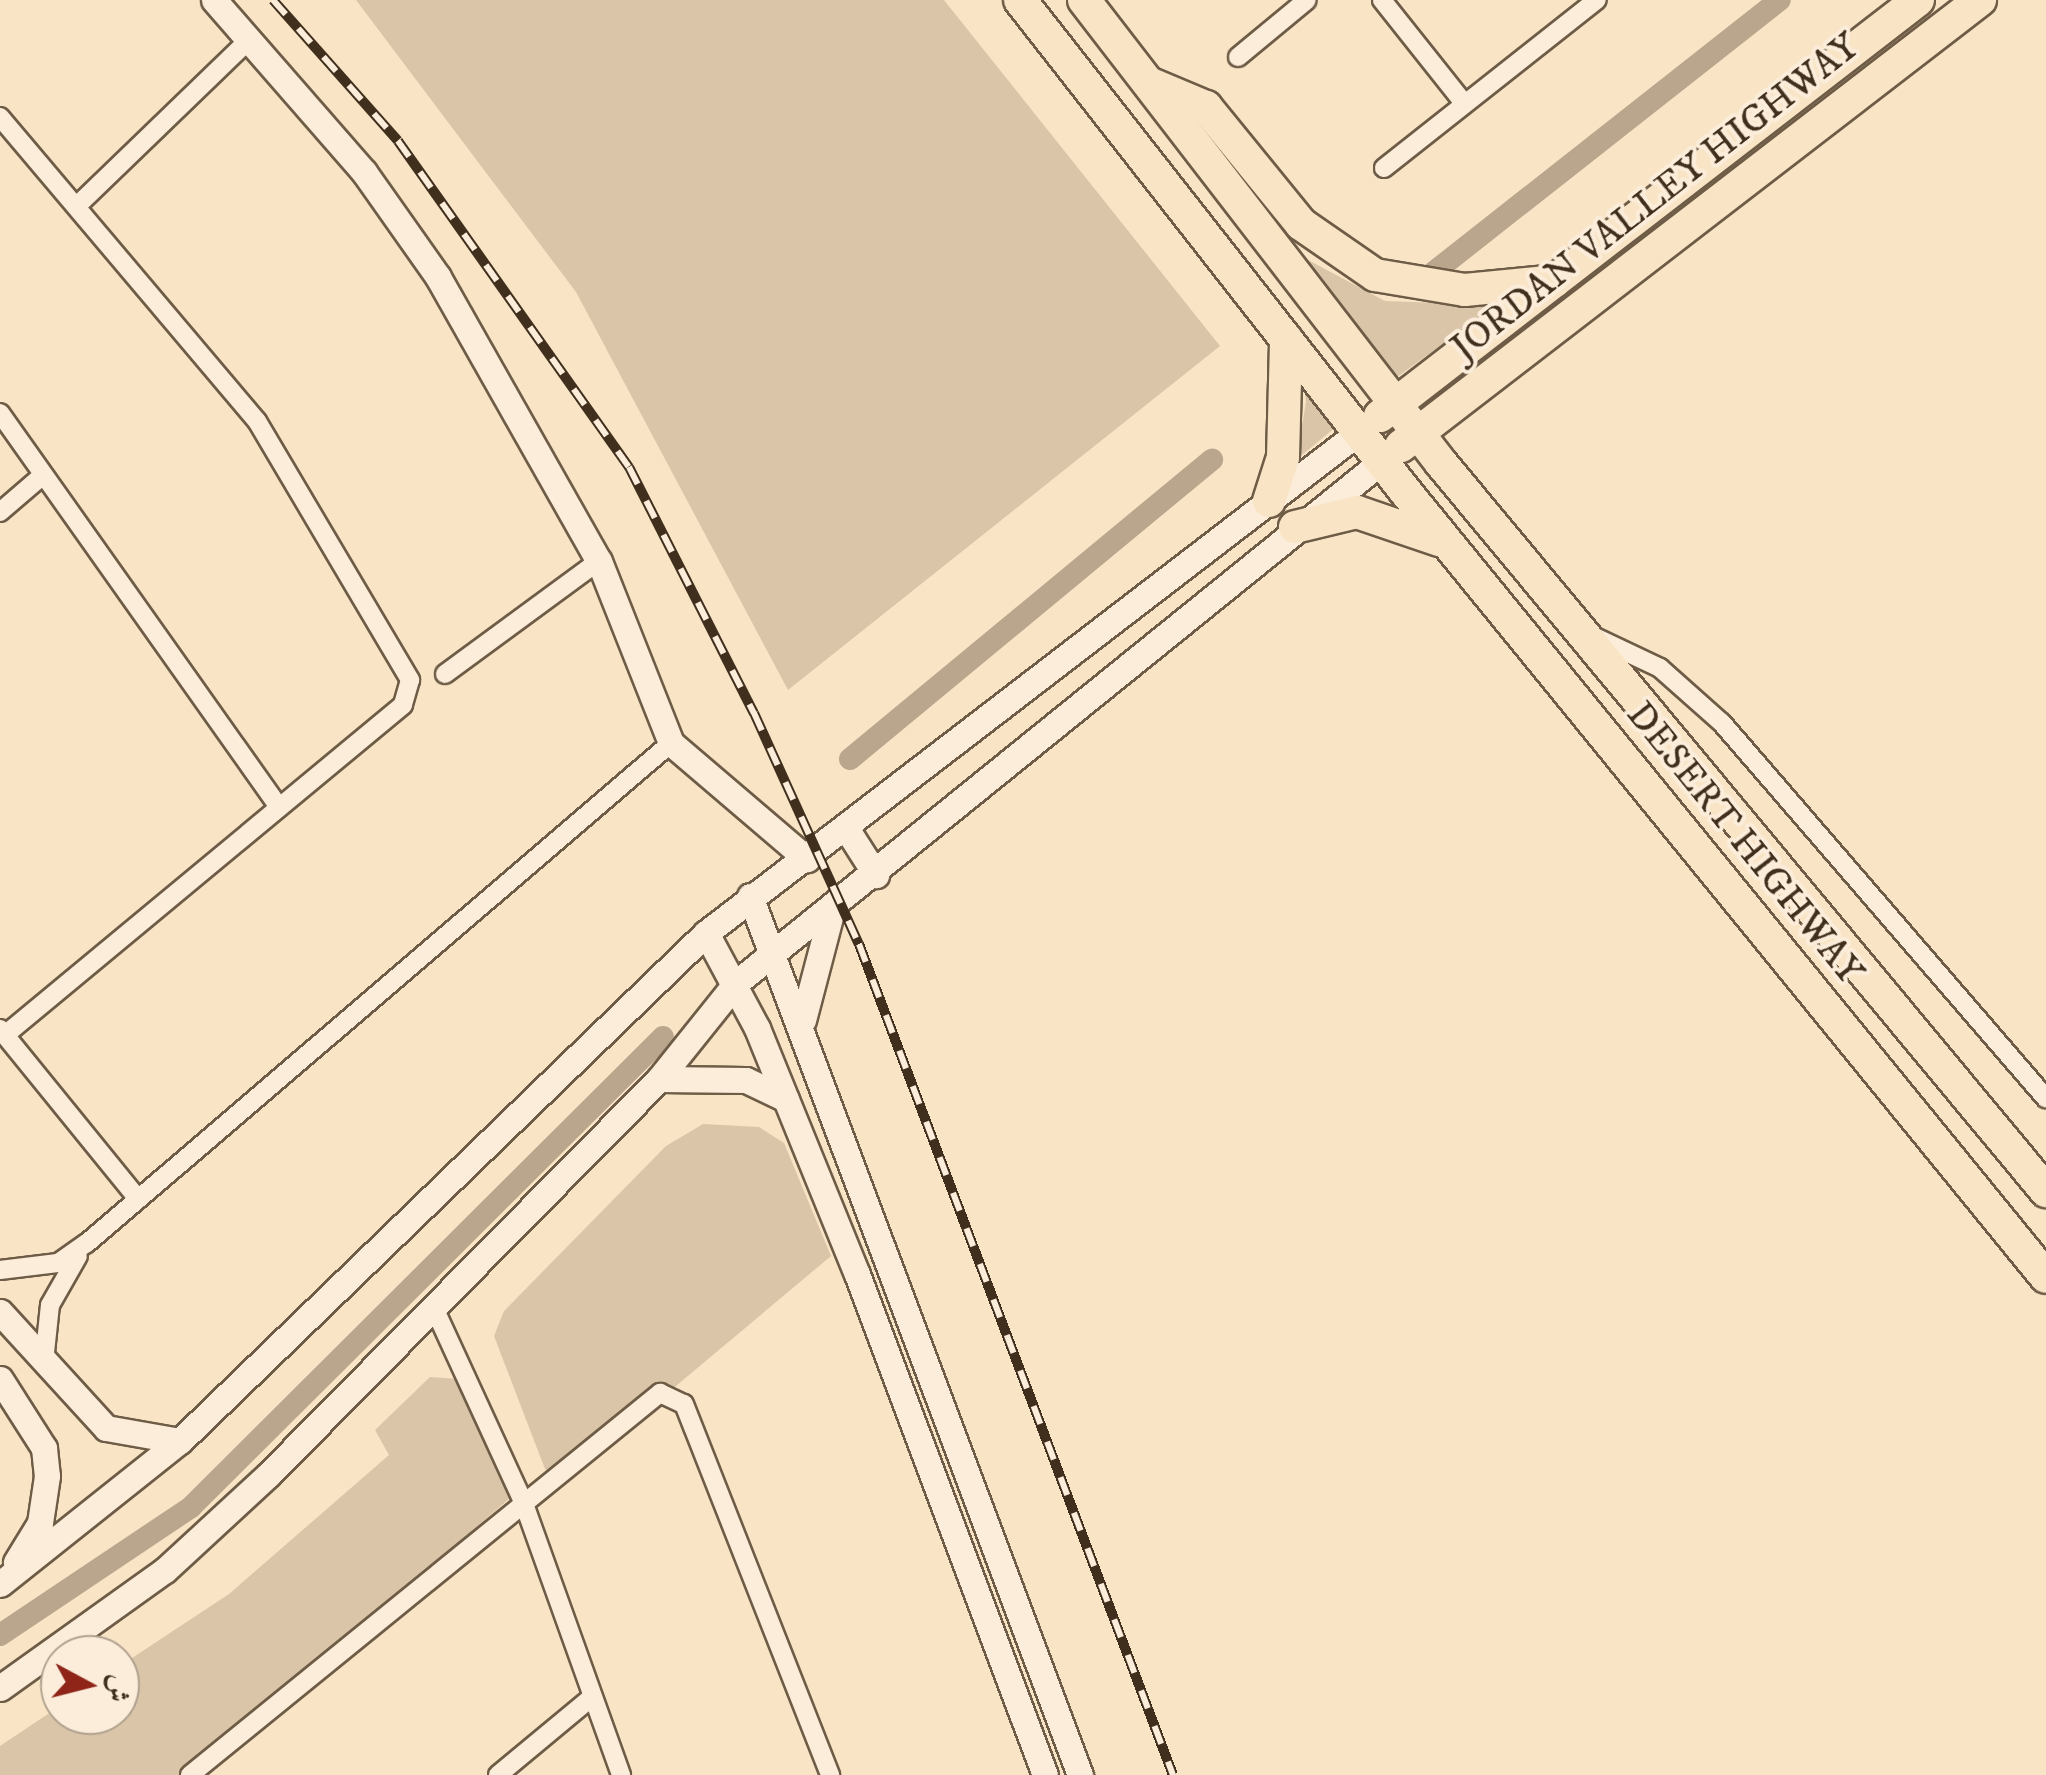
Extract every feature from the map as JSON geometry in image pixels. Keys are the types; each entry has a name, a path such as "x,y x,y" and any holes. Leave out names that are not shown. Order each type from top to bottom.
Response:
{"highway":[{"name":"DESERT HIGHWAY","path":"1020,0 1448,544 2046,1277"},
{"name":"DESERT HIGHWAY","path":"1084,0 1418,433 1580,631 1743,815 2046,1192"},
{"name":"JORDAN VALLEY HIGHWAY","path":"1359,432 1918,0"},
{"name":"JORDAN VALLEY HIGHWAY","path":"1382,461 1980,0"},
{"path":"1151,84 1206,107 1301,224 1375,275 1449,290 1559,281"},
{"path":"1270,501 1283,457 1286,339"},
{"path":"1457,481 1455,431 1480,384"},
{"path":"1295,527 1356,512 1448,544"}],"street":[{"path":"214,0 364,172 438,277 599,561 670,743 807,859"},
{"path":"1238,57 1307,0"},
{"path":"1382,0 1464,103"},
{"path":"1384,168 1597,0"},
{"path":"81,202 250,39"},
{"path":"0,117 81,202 257,421 405,663 402,704 2,1031 138,1199"},
{"path":"0,413 279,807"},
{"path":"0,1582 180,1441 706,933 1359,432"},
{"path":"0,1688 165,1570 435,1310 660,1079 736,984 831,913 1295,527 1382,461"},
{"path":"0,512 42,476"},
{"path":"445,674 599,561"},
{"path":"1580,631 1660,668 1722,723 2046,1099"},
{"path":"0,1270 58,1263 87,1244 670,743"},
{"path":"846,828 876,875"},
{"path":"750,896 1080,1775"},
{"path":"802,1030 806,981 831,913"},
{"path":"706,933 736,984 786,1098 1045,1775"},
{"path":"660,1079 746,1080 786,1098"},
{"path":"44,1366 50,1305 87,1244"},
{"path":"435,1310 523,1500 621,1775"},
{"path":"0,1312 44,1366 106,1428 180,1441"},
{"path":"0,1378 44,1448 48,1476 33,1538 0,1582"},
{"path":"190,1775 650,1396 680,1398 830,1775"},
{"path":"498,1775 592,1697"}],"shaded area":[{"path":"356,0 944,0 1220,346 788,690 576,292"},
{"path":"1293,252 1385,301 1496,305 1393,380"},
{"path":"1303,373 1343,421 1296,460 1306,402"},
{"path":"703,1124 759,1127 784,1143 831,1256 566,1478 545,1469 494,1336 504,1311 666,1146"},
{"path":"430,1377 459,1379 510,1498 189,1775 0,1775 0,1746 40,1719 40,1735 140,1735 140,1653 229,1594 389,1455 375,1430"}],"waterway":[{"path":"1434,272 1780,0"},
{"path":"850,759 1212,460"},
{"path":"0,1635 191,1507 663,1037"}],"railway":[{"path":"273,0 398,141 629,467 754,713 859,944 1173,1775"}]}
